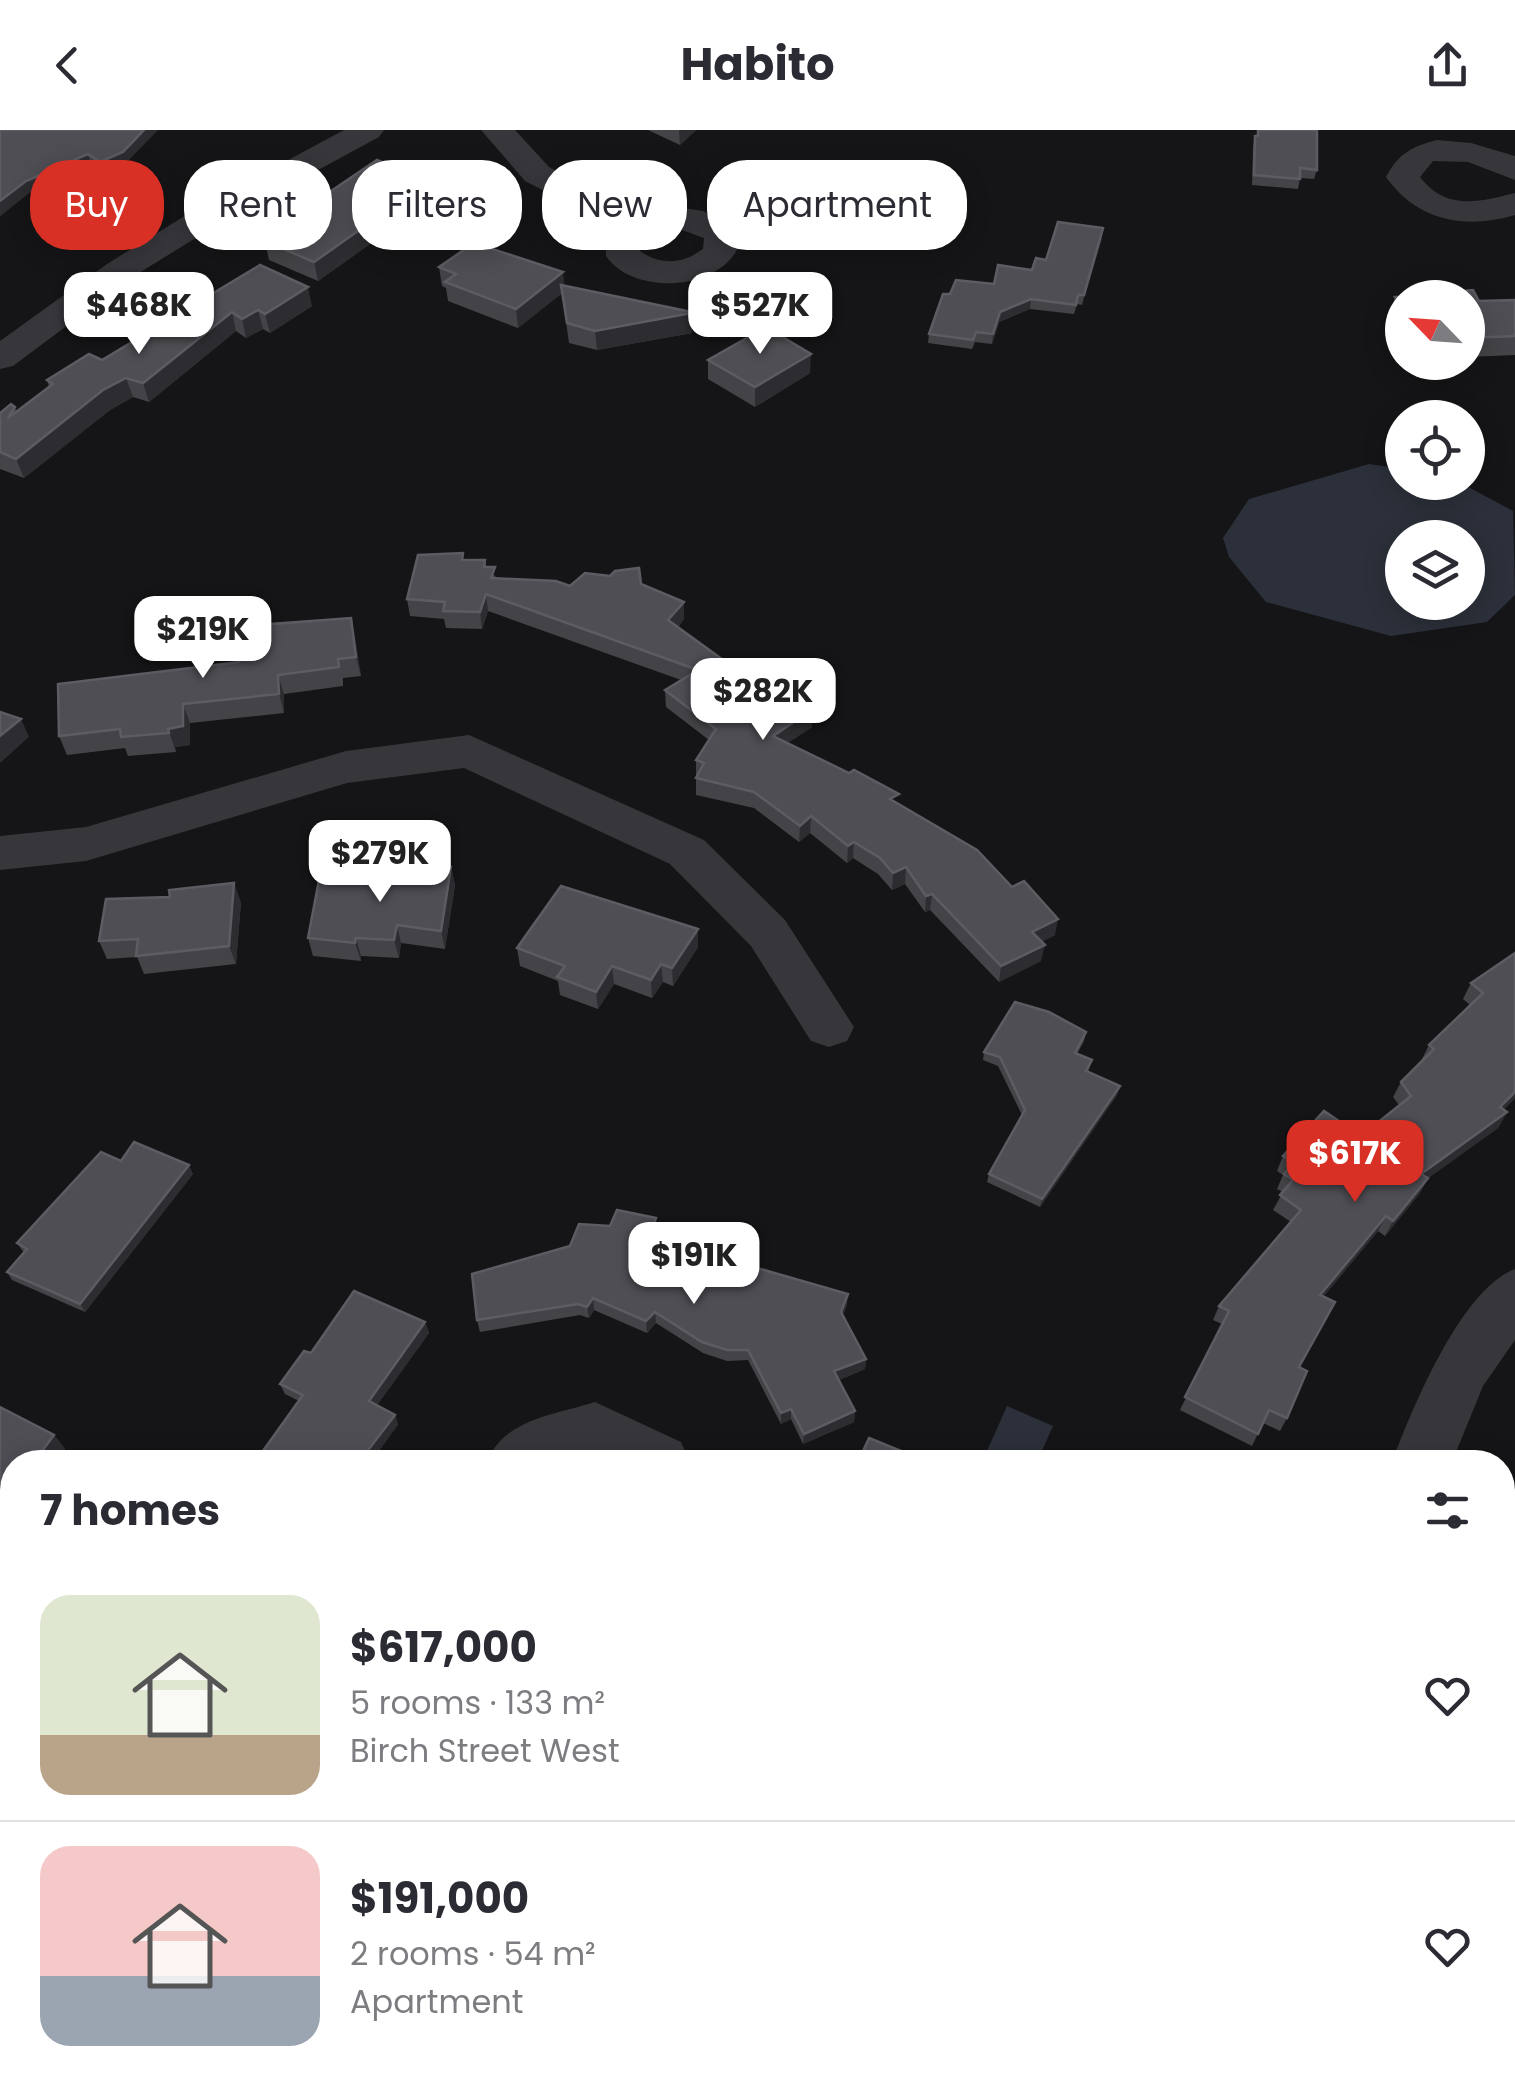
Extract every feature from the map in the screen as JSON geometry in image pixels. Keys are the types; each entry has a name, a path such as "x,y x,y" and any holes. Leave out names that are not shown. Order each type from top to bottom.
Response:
{"street":[{"path":"0,358 119,271 202,219 368,130"},
{"path":"497,130 542,176"},
{"path":"1515,170 1482,154 1436,151 1418,156 1406,166 1403,177 1424,200 1445,208 1493,212 1515,203"},
{"path":"0,853 86,844 346,767 468,751 687,852 768,933 829,1027"},
{"path":"1427,1450 1460,1371 1515,1294"},
{"path":"529,1450 596,1429 637,1450"}],"shaded area":[{"path":"1369,464 1385,466 1385,500 1485,500 1485,496 1513,511 1515,595 1487,622 1391,636 1266,602 1229,557 1223,538 1249,499"},
{"path":"1007,1406 1053,1426 1042,1450 987,1450"}],"building":[{"path":"0,130 144,130 123,152 105,160 88,154 74,160 30,160 30,179 0,201"},
{"path":"1258,130 1317,130 1317,170 1300,168 1300,179 1254,175"},
{"path":"352,177 352,235 332,249 332,190"},
{"path":"1058,222 1103,228 1084,295 1078,295 1076,305 1031,299 1000,312 993,334 976,332 973,340 929,334 943,294 950,294 956,280 994,284 998,265 1032,270 1036,258 1046,260"},
{"path":"286,250 331,250 314,262"},
{"path":"464,250 495,250 563,272 516,309 445,282 456,274 439,267"},
{"path":"260,265 308,287 265,314 258,310 242,319 232,312 143,383 126,378 103,390 16,459 0,452 0,413 11,404 15,407 8,418 53,384 47,380 89,354 102,360"},
{"path":"561,285 692,313 595,331 567,323"},
{"path":"1515,300 1515,336 1485,337 1485,301"},
{"path":"766,327 811,354 755,387 708,360"},
{"path":"463,553 462,560 485,560 484,567 495,567 491,578 556,581 570,586 585,573 610,576 615,571 639,568 641,584 684,602 668,620 737,670 749,663 812,710 773,736 899,794 890,799 977,850 1012,887 1024,881 1058,919 1032,932 1045,945 1001,966 932,894 926,896 906,867 893,873 880,858 854,842 848,846 811,816 800,826 754,792 696,778 704,763 696,760 716,729 665,690 698,670 486,594 480,612 443,611 445,602 407,599 418,555"},
{"path":"351,618 356,657 338,659 339,667 278,675 279,694 183,704 183,726 168,729 169,733 121,737 120,729 59,736 58,684 239,662 244,639 259,638 258,625"},
{"path":"0,712 21,719 0,736"},
{"path":"404,866 451,867 441,931 397,925 394,940 356,938 355,943 308,938 319,880 384,882 383,871 404,872"},
{"path":"234,883 229,946 136,956 138,939 99,941 106,899 170,897 169,890"},
{"path":"561,886 698,929 672,968 661,964 651,980 612,966 596,992 557,977 565,966 517,948"},
{"path":"1515,953 1515,1092 1500,1107 1507,1112 1421,1174 1428,1178 1393,1221 1386,1216 1320,1295 1335,1302 1299,1367 1307,1371 1287,1418 1269,1410 1258,1434 1185,1397 1229,1311 1219,1306 1301,1210 1280,1195 1293,1180 1284,1174 1294,1163 1283,1156 1324,1111 1361,1136 1411,1096 1401,1082 1434,1049 1429,1045 1483,993 1471,983"},
{"path":"1015,1002 1049,1012 1086,1032 1075,1053 1092,1060 1086,1071 1120,1086 1042,1199 989,1174 1025,1110 1000,1057 984,1052"},
{"path":"134,1142 189,1165 80,1304 7,1272 27,1249 17,1243 101,1152 121,1161"},
{"path":"617,1210 656,1218 649,1237 848,1294 841,1312 866,1359 834,1371 855,1411 804,1434 791,1409 781,1413 748,1350 727,1350 702,1342 655,1312 646,1321 593,1298 587,1307 578,1304 477,1320 472,1274 570,1246 579,1224 610,1226"},
{"path":"354,1291 425,1322 369,1401 395,1415 368,1450 264,1450 303,1395 280,1384 304,1351 311,1353"},
{"path":"0,1407 54,1435 43,1450 0,1450"},
{"path":"869,1438 898,1450 864,1450"}]}
